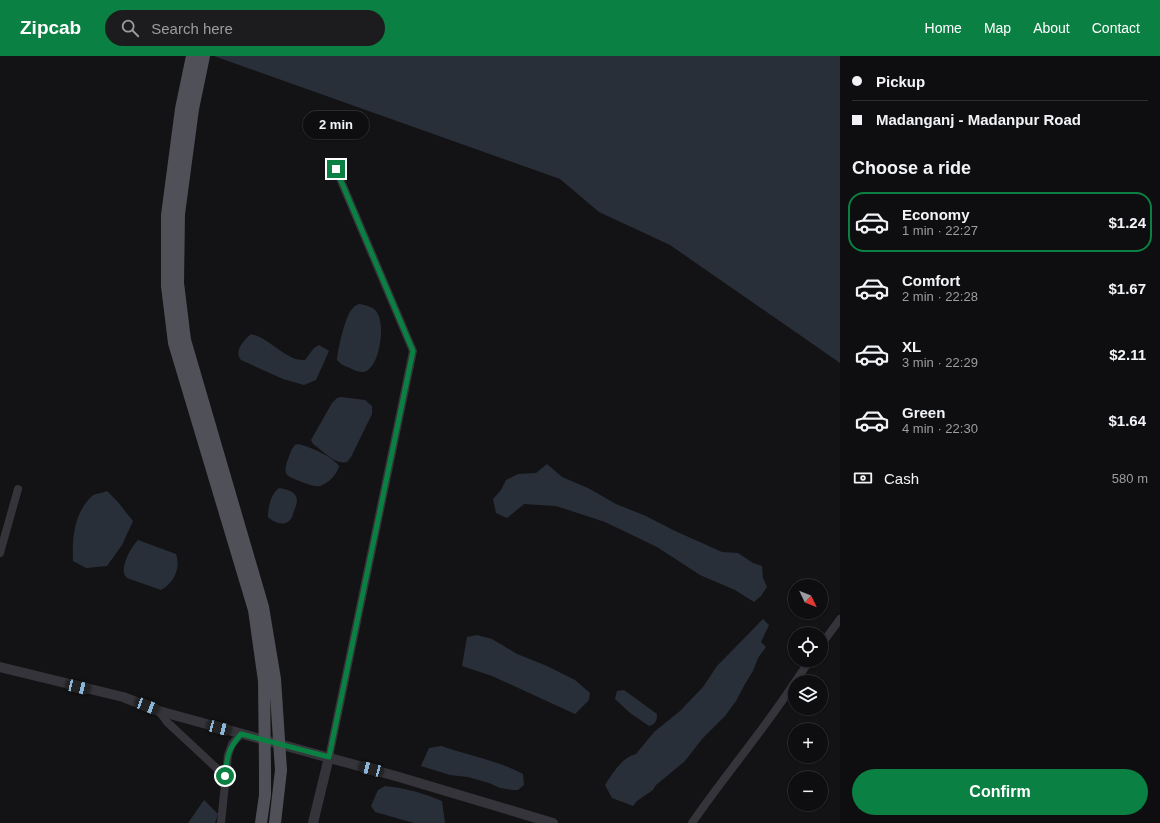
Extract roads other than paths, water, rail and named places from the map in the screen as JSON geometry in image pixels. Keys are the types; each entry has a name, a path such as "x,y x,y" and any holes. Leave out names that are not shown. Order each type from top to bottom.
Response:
{"main road":[{"path":"192,56 181,108 167,215 167,286 174,343 254,610 264,681 266,769 265,795 261,823"},
{"path":"204,56 193,109 179,214 178,283 185,340 263,607 275,679 281,770 275,823"}],"street":[{"path":"313,823 329,757 413,351 336,169"},
{"path":"0,554 18,489"},
{"path":"828,635 840,619"},
{"path":"0,667 123,697 159,711 399,776 553,823"},
{"path":"692,823 715,790 776,711 788,693"},
{"path":"159,711 167,722 225,776"},
{"path":"221,823 228,755 232,744 241,734"}]}
